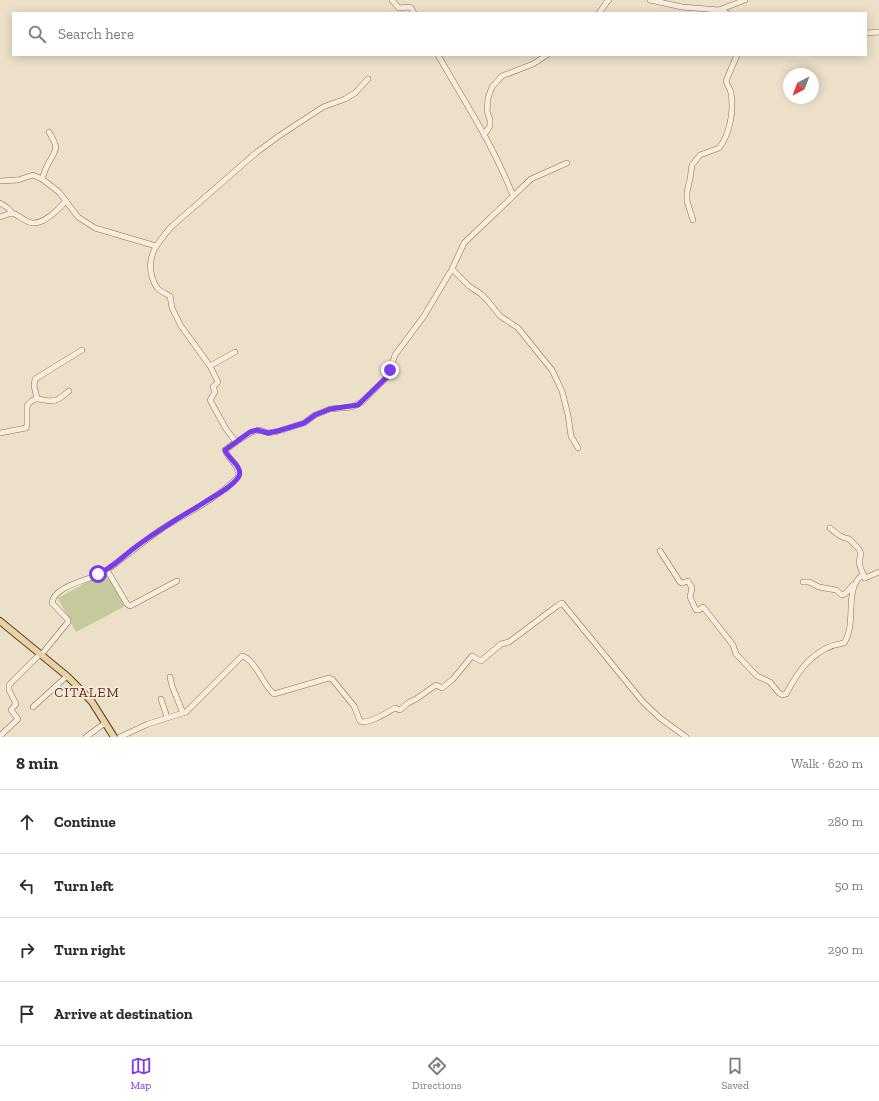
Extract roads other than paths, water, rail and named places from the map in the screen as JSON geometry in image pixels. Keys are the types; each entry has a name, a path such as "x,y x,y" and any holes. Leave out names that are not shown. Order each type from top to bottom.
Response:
{"main road":[{"path":"0,621 67,676 92,702 114,737"}],"street":[{"path":"392,0 399,8 410,7 414,12"},
{"path":"600,12 609,0"},
{"path":"650,0 682,7 719,10 724,12"},
{"path":"719,10 745,0"},
{"path":"867,33 879,32"},
{"path":"439,56 484,135 503,171 513,196"},
{"path":"484,135 490,126 487,111 488,98 492,87 502,76 533,64 545,56"},
{"path":"692,220 687,201 687,192 692,165 700,155 718,148 727,133 730,122 731,93 726,81 737,56"},
{"path":"236,442 226,429 210,400 215,392 213,387 218,382 210,366 181,326 172,308 170,296 158,290 155,286 149,263 152,253 171,227 258,152 279,136 323,107 345,99 355,93 368,79"},
{"path":"42,179 47,164 55,152 54,141 49,132"},
{"path":"0,736 18,719 11,710 16,703 9,690 9,685 41,655 68,622 68,620 52,603 59,592 66,587 107,570 153,535 218,495 230,485 239,474 235,462 227,455 225,450 236,442 252,432 260,430 271,432 278,431 304,423 315,415 330,409 352,407 362,402 387,377 395,355 421,320 452,268 464,243 531,179 567,163"},
{"path":"0,181 18,180 33,175 42,179 59,192 78,217 95,228 156,246"},
{"path":"0,203 8,208 12,213 32,223 53,215 66,201"},
{"path":"0,216 12,213"},
{"path":"452,268 469,286 481,294 500,316 518,328 552,370 562,391 568,415 570,434 578,448"},
{"path":"37,398 33,384 35,379 82,350"},
{"path":"210,366 235,352"},
{"path":"0,434 26,428 27,406 37,398 56,400 69,391"},
{"path":"830,528 838,536 849,539 859,549 861,554 859,566 865,578"},
{"path":"660,552 682,584 688,580 692,588 690,597 696,610 703,607 733,645 736,654 757,676 770,682 778,693 783,695 786,694 799,673 817,652 827,647 844,643 848,637 854,584"},
{"path":"107,570 127,604 130,606 177,581"},
{"path":"804,582 810,582 819,587 836,590 842,595 845,594 861,576 865,578 879,572"},
{"path":"120,737 148,724 188,711 240,658 244,656 250,661 263,682 274,694 329,678 332,679 354,706 360,721 364,722 384,715 396,708 400,710 436,685 442,688 453,679 472,656 481,661 502,643 509,642 562,603 610,663 644,702 660,718 686,737"},
{"path":"33,707 67,676"},
{"path":"170,677 183,713"},
{"path":"161,699 168,717"},
{"path":"86,737 105,723"}],"district":[{"name":"CITALEM","path":"87,692"}]}
